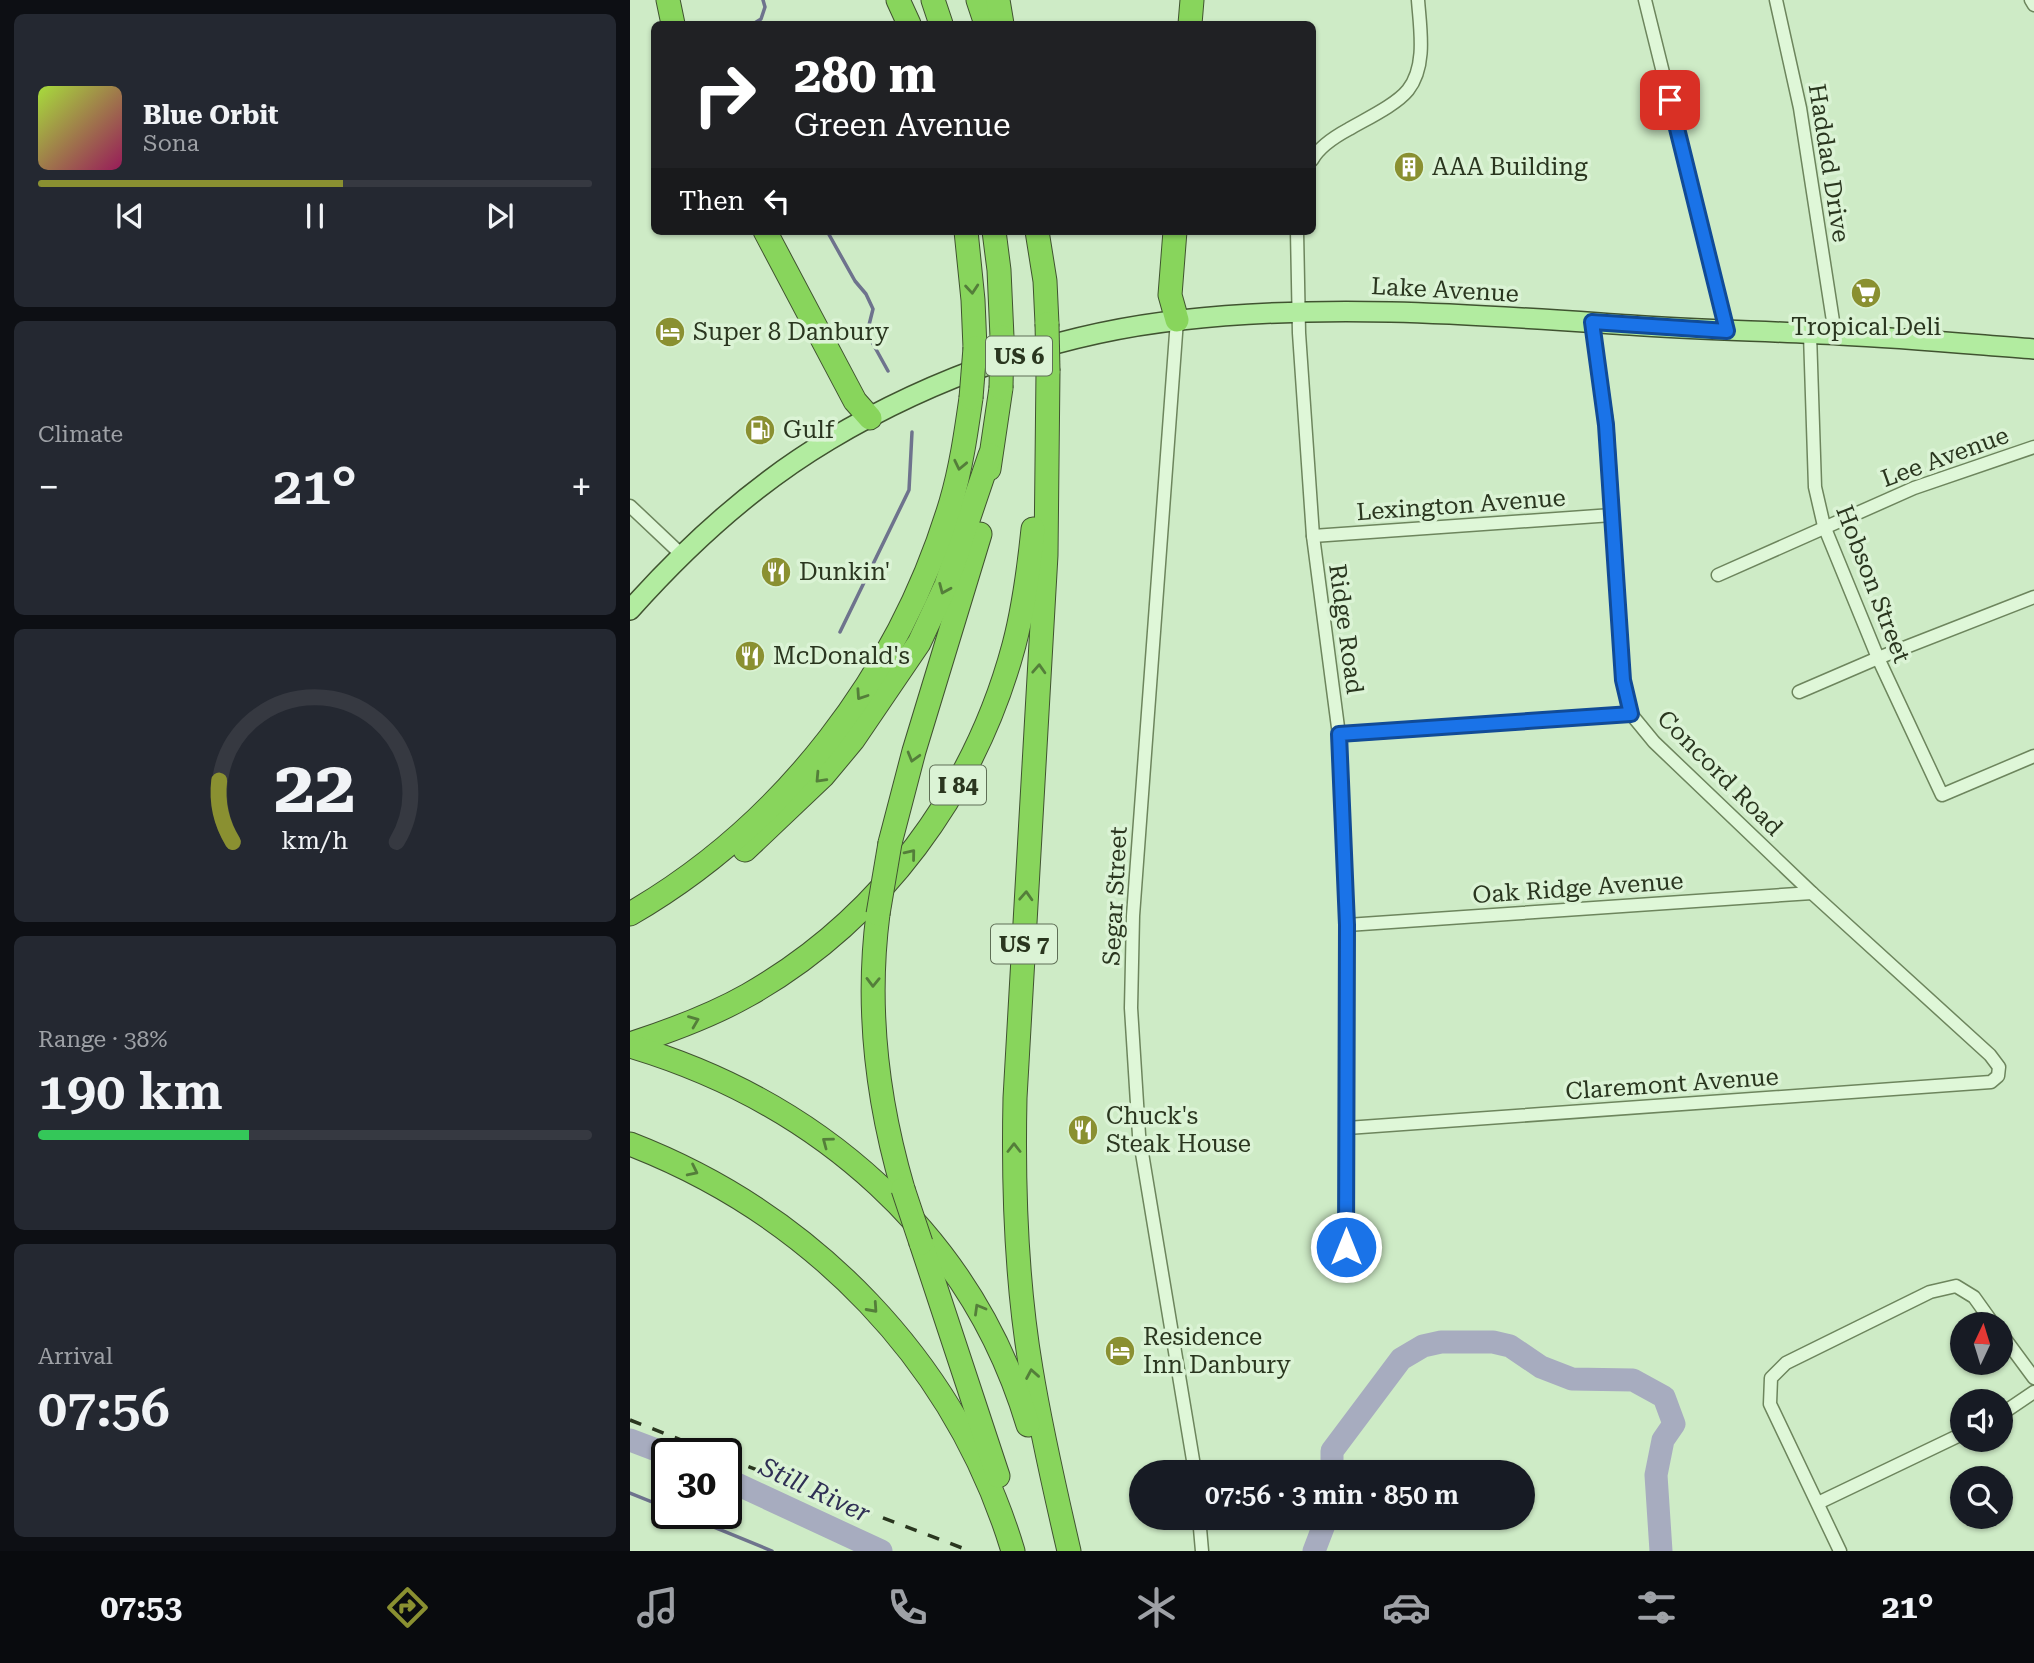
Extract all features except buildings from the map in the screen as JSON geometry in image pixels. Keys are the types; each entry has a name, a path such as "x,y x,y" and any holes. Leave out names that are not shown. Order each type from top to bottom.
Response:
{"highway":[{"path":"656,0 660,21"},
{"path":"668,0 672,21"},
{"path":"898,0 908,21"},
{"path":"933,0 940,21"},
{"path":"978,0 985,21"},
{"path":"998,0 1002,21"},
{"path":"1190,21 1192,0"},
{"path":"1202,21 1204,0"},
{"path":"767,235 855,401 870,418"},
{"path":"780,235 864,395 870,418"},
{"path":"630,914 685,878 750,826 807,766 861,696 906,618 937,547 955,486 971,398 975,348 974,300 966,235"},
{"path":"995,235 1001,299 1001,388 990,455 987,511 914,751 890,843 878,914 873,984 877,1063 888,1130 903,1189 1000,1500 1013,1551"},
{"name":"I 84","path":"630,1045 708,1016 748,995 788,969 859,911 891,879 944,809 967,769 986,727 1015,643 1025,597 1048,371 1045,281 1038,235"},
{"path":"1175,235 1170,295 1177,320"},
{"path":"1177,320 1183,297 1188,235"},
{"name":"US 7","path":"1048,371 1046,555 1016,1076 1014,1178 1020,1280 1029,1356 1057,1512"},
{"path":"630,925 683,895 760,838 823,776 853,740 919,643 946,585 990,455"},
{"path":"630,1045 722,1079 796,1120 871,1178 922,1231 961,1281 1002,1354 1021,1401 1068,1551"},
{"path":"630,1144 695,1171 728,1190 794,1234 850,1282 900,1338 922,1368 1000,1500 1020,1551"}],"main road":[{"name":"Lake Avenue","path":"870,418 938,386 1015,357 1099,334 1177,320 1298,311 1429,312 1727,331 1835,334 2034,349"},
{"name":"US 6","path":"630,610 682,556 737,508 828,440 870,418"}],"street":[{"path":"1316,153 1407,90 1418,70 1421,34 1418,0"},
{"path":"1645,0 1727,331"},
{"name":"Haddad Drive","path":"1776,0 1800,108 1835,334"},
{"path":"2031,0 2034,5"},
{"name":"Ridge Road","path":"1297,235 1298,311 1313,536 1339,734 1347,925 1346,1247"},
{"name":"Segar Street","path":"1177,320 1134,902 1131,1008 1139,1135 1193,1460"},
{"name":"Concord Road","path":"1592,322 1606,425 1623,680 1631,714 1654,742 1812,893 1990,1055 1999,1067 1998,1076"},
{"name":"Hobson Street","path":"1810,334 1815,487 1824,527 1878,658 1942,795 2034,755"},
{"name":"Lee Avenue","path":"1718,575 1914,488 2034,447"},
{"path":"630,506 682,556"},
{"name":"Lexington Avenue","path":"1313,536 1612,515"},
{"path":"1799,692 2034,597"},
{"path":"1339,734 1631,714"},
{"name":"Oak Ridge Avenue","path":"1347,925 1812,893"},
{"name":"Claremont Avenue","path":"1347,1128 1991,1082 1998,1076"},
{"path":"1840,1551 1770,1404 1771,1378 1786,1363 1930,1292 1956,1286 1973,1297 1984,1312"},
{"path":"2013,1350 2034,1378"},
{"path":"2013,1406 2034,1392"},
{"path":"1818,1503 1950,1440"},
{"path":"1200,1530 1202,1551"}],"waterway":[{"path":"758,21 765,7 763,0"},
{"path":"829,235 873,309 867,333 888,371"},
{"path":"840,632 909,490 912,432"},
{"name":"Still River","path":"1332,1460 1332,1451 1401,1359 1423,1346 1441,1342 1493,1342 1510,1346 1541,1367 1572,1379 1633,1380 1664,1397 1674,1424 1663,1440 1656,1475 1661,1551"},
{"name":"Still River","path":"630,1440 651,1448"},
{"name":"Still River","path":"742,1486 881,1551"},
{"path":"630,1493 651,1502"},
{"path":"718,1529 772,1551"},
{"name":"Still River","path":"1314,1551 1322,1530"}],"railway":[{"path":"630,1420 676,1438"},
{"path":"742,1464 970,1551"}],"place":[{"name":"AAA Building","path":"1409,167"},
{"name":"Tropical Deli","path":"1866,293"},
{"name":"Super 8 Danbury","path":"670,332"},
{"name":"Gulf","path":"760,430"},
{"name":"Dunkin'","path":"776,572"},
{"name":"McDonald's","path":"750,656"},
{"name":"Chuck's Steak House","path":"1083,1130"},
{"name":"Residence Inn Danbury","path":"1120,1351"}],"route":[{"path":"1346,1247 1347,925 1339,734 1631,714 1623,680 1606,425 1592,322 1727,331 1670,100"}]}
